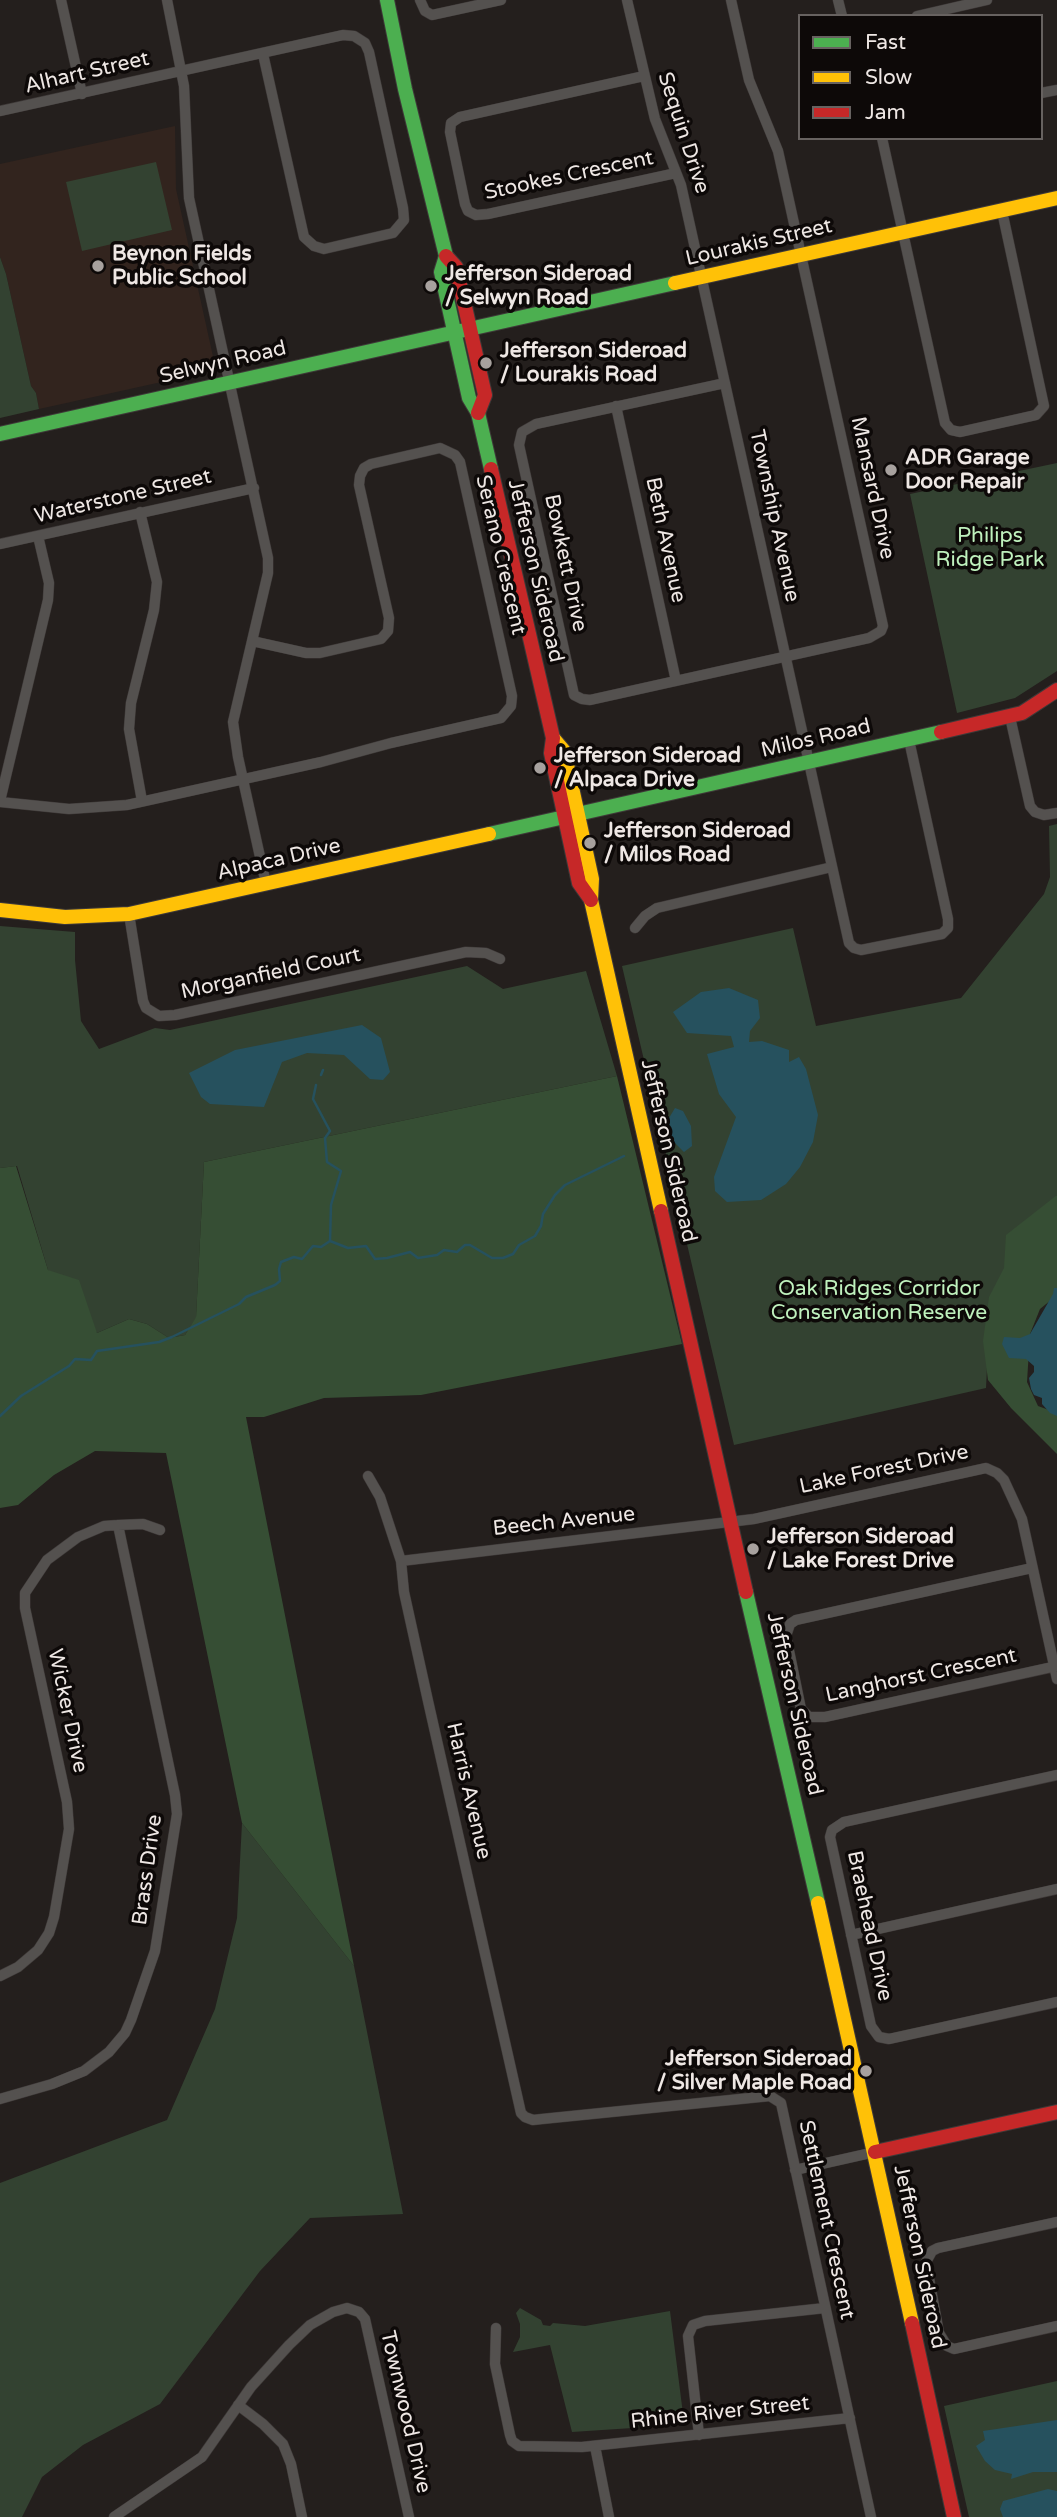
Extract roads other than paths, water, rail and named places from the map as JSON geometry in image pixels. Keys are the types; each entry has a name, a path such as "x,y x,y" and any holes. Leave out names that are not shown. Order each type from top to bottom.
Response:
{"street":[{"path":"61,0 82,94"},
{"path":"167,0 182,71 187,116 189,198 268,558 268,573 233,722 266,884"},
{"name":"Jefferson Sideroad","path":"387,0 405,89 446,256 456,267 485,396 478,413"},
{"path":"420,0 425,12 432,15 502,0"},
{"name":"Sequin Drive","path":"627,0 655,119 681,185 702,278"},
{"path":"732,0 749,80 778,151 801,255"},
{"path":"926,14 987,0"},
{"name":"Alhart Street","path":"0,111 343,35 354,36 365,43 403,208 404,220 393,233 324,249 314,246 304,237 263,54"},
{"name":"Stookes Crescent","path":"644,76 460,117 451,123 450,132 465,204 468,211 477,215 488,214 676,173"},
{"path":"882,140 945,423 951,430 960,432 1036,415 1044,406 1002,211"},
{"name":"Lourakis Street","path":"454,332 1057,198"},
{"name":"Mansard Drive","path":"786,657 869,638 881,631 883,626 801,255"},
{"name":"Jefferson Sideroad","path":"446,256 441,272 454,332 469,398 478,413 553,738 551,753 571,815 579,883 591,900 875,2152 954,2517"},
{"name":"Township Avenue","path":"702,278 849,943 861,950 942,934 948,928 909,740"},
{"name":"Selwyn Road","path":"0,434 454,332"},
{"name":"Bowkett Drive","path":"725,383 536,424 522,432 519,438 574,695 590,700 786,657"},
{"name":"Beth Avenue","path":"616,406 676,681"},
{"name":"Serano Crescent","path":"243,779 501,718 507,712 512,696 460,462 455,455 440,448 370,464 360,476 359,485 389,618 388,631 381,639 320,653 306,653 251,641"},
{"name":"Waterstone Street","path":"0,544 254,488"},
{"path":"140,513 157,582 154,610 131,703 130,729 142,801"},
{"path":"38,536 48,583 48,600 0,802 69,809 127,805 243,779"},
{"name":"Milos Road","path":"571,815 1010,717 1022,713 1057,690"},
{"path":"1010,717 1030,806 1035,812 1044,815 1057,813"},
{"name":"Alpaca Drive","path":"0,910 65,917 129,914 571,815"},
{"path":"635,928 645,916 657,908 832,867"},
{"name":"Morganfield Court","path":"129,914 143,1001 146,1008 159,1016 175,1015 466,952 486,953 500,959"},
{"name":"Lake Forest Drive","path":"731,1522 986,1468 998,1473 1011,1493 1022,1519 1057,1679"},
{"name":"Harris Avenue","path":"368,1476 380,1497 401,1561 404,1592 495,2006 518,2103 525,2117"},
{"name":"Beech Avenue","path":"401,1561 731,1522"},
{"name":"Wicker Drive","path":"0,1976 18,1967 38,1950 49,1933 57,1903 69,1829 67,1802 25,1608 25,1593 47,1560 59,1549 92,1530 143,1524 160,1530"},
{"name":"Brass Drive","path":"0,2099 52,2084 84,2071 110,2052 125,2033 131,2020 155,1951 177,1814 118,1525"},
{"name":"Langhorst Crescent","path":"1032,1568 796,1620 790,1624 786,1636 801,1709 809,1717 825,1717 1056,1666"},
{"name":"Braehead Drive","path":"1057,1775 837,1824 830,1837 874,2032 884,2039 1057,2002"},
{"path":"851,1936 1057,1889"},
{"name":"Settlement Crescent","path":"525,2117 542,2119 770,2096 781,2103 871,2517"},
{"path":"794,2170 1057,2112"},
{"path":"1057,2222 938,2248 932,2251 926,2262 939,2333 947,2346 954,2348 1057,2326"},
{"path":"699,2435 688,2336 693,2325 705,2320 825,2308"},
{"name":"Townwood Drive","path":"114,2517 202,2457 272,2362 310,2325 341,2310 354,2309 365,2319 409,2517"},
{"name":"Rhine River Street","path":"496,2328 495,2364 512,2441 519,2446 595,2446 850,2418"},
{"path":"238,2405 264,2424 283,2444 291,2463 302,2517"},
{"path":"595,2446 609,2517"}],"water":[{"path":"729,988 758,1000 760,1018 750,1031 749,1042 762,1041 789,1050 789,1062 799,1057 806,1069 818,1115 813,1142 800,1167 786,1184 761,1200 727,1202 715,1191 714,1177 736,1117 719,1094 707,1054 734,1047 731,1036 687,1033 673,1012 701,992"},
{"path":"362,1025 381,1038 390,1072 383,1080 370,1079 344,1055 307,1053 282,1062 264,1107 210,1104 201,1097 189,1073 235,1050"},
{"path":"675,1108 683,1111 691,1126 692,1146 684,1152 672,1140 667,1140 663,1128"},
{"path":"1054,1288 1057,1288 1057,1416 1050,1413 1042,1404 1042,1398 1034,1395 1031,1389 1029,1378 1034,1372 1034,1366 1026,1359 1009,1358 1002,1344 1004,1337 1020,1338 1030,1334"},
{"path":"1057,2420 1057,2472 1033,2472 1011,2479 1012,2474 995,2470 985,2461 976,2446 985,2440 983,2431"},
{"path":"1048,2489 1057,2491 1057,2517 1003,2517 1000,2509 1003,2501"}],"waterway":[{"path":"321,1075 323,1070"},
{"path":"316,1085 313,1099 330,1131 325,1138 327,1162 341,1171 331,1205 330,1241"},
{"path":"330,1241 348,1248 366,1246 375,1259 410,1252 418,1258 437,1255 444,1250 457,1252 465,1245 470,1245 492,1258 503,1258 513,1254 519,1245 535,1236 541,1226 543,1214 565,1185 624,1156"},
{"path":"0,1416 21,1396 69,1366 75,1359 91,1360 97,1351 159,1342 172,1337 239,1304 246,1297 275,1285 280,1281 281,1262 294,1257 302,1259 313,1246 321,1247 330,1241"}],"place":[{"name":"Beynon Fields Public School","path":"98,266"},
{"name":"Jefferson Sideroad / Selwyn Road","path":"431,286"},
{"name":"Jefferson Sideroad / Lourakis Road","path":"486,363"},
{"name":"ADR Garage Door Repair","path":"891,470"},
{"name":"Jefferson Sideroad / Alpaca Drive","path":"540,768"},
{"name":"Jefferson Sideroad / Milos Road","path":"590,843"},
{"name":"Jefferson Sideroad / Lake Forest Drive","path":"753,1549"},
{"name":"Jefferson Sideroad / Silver Maple Road","path":"866,2071"}],"park label":[{"name":"Philips Ridge Park","path":"990,548"},
{"name":"Oak Ridges Corridor Conservation Reserve","path":"879,1301"}]}
